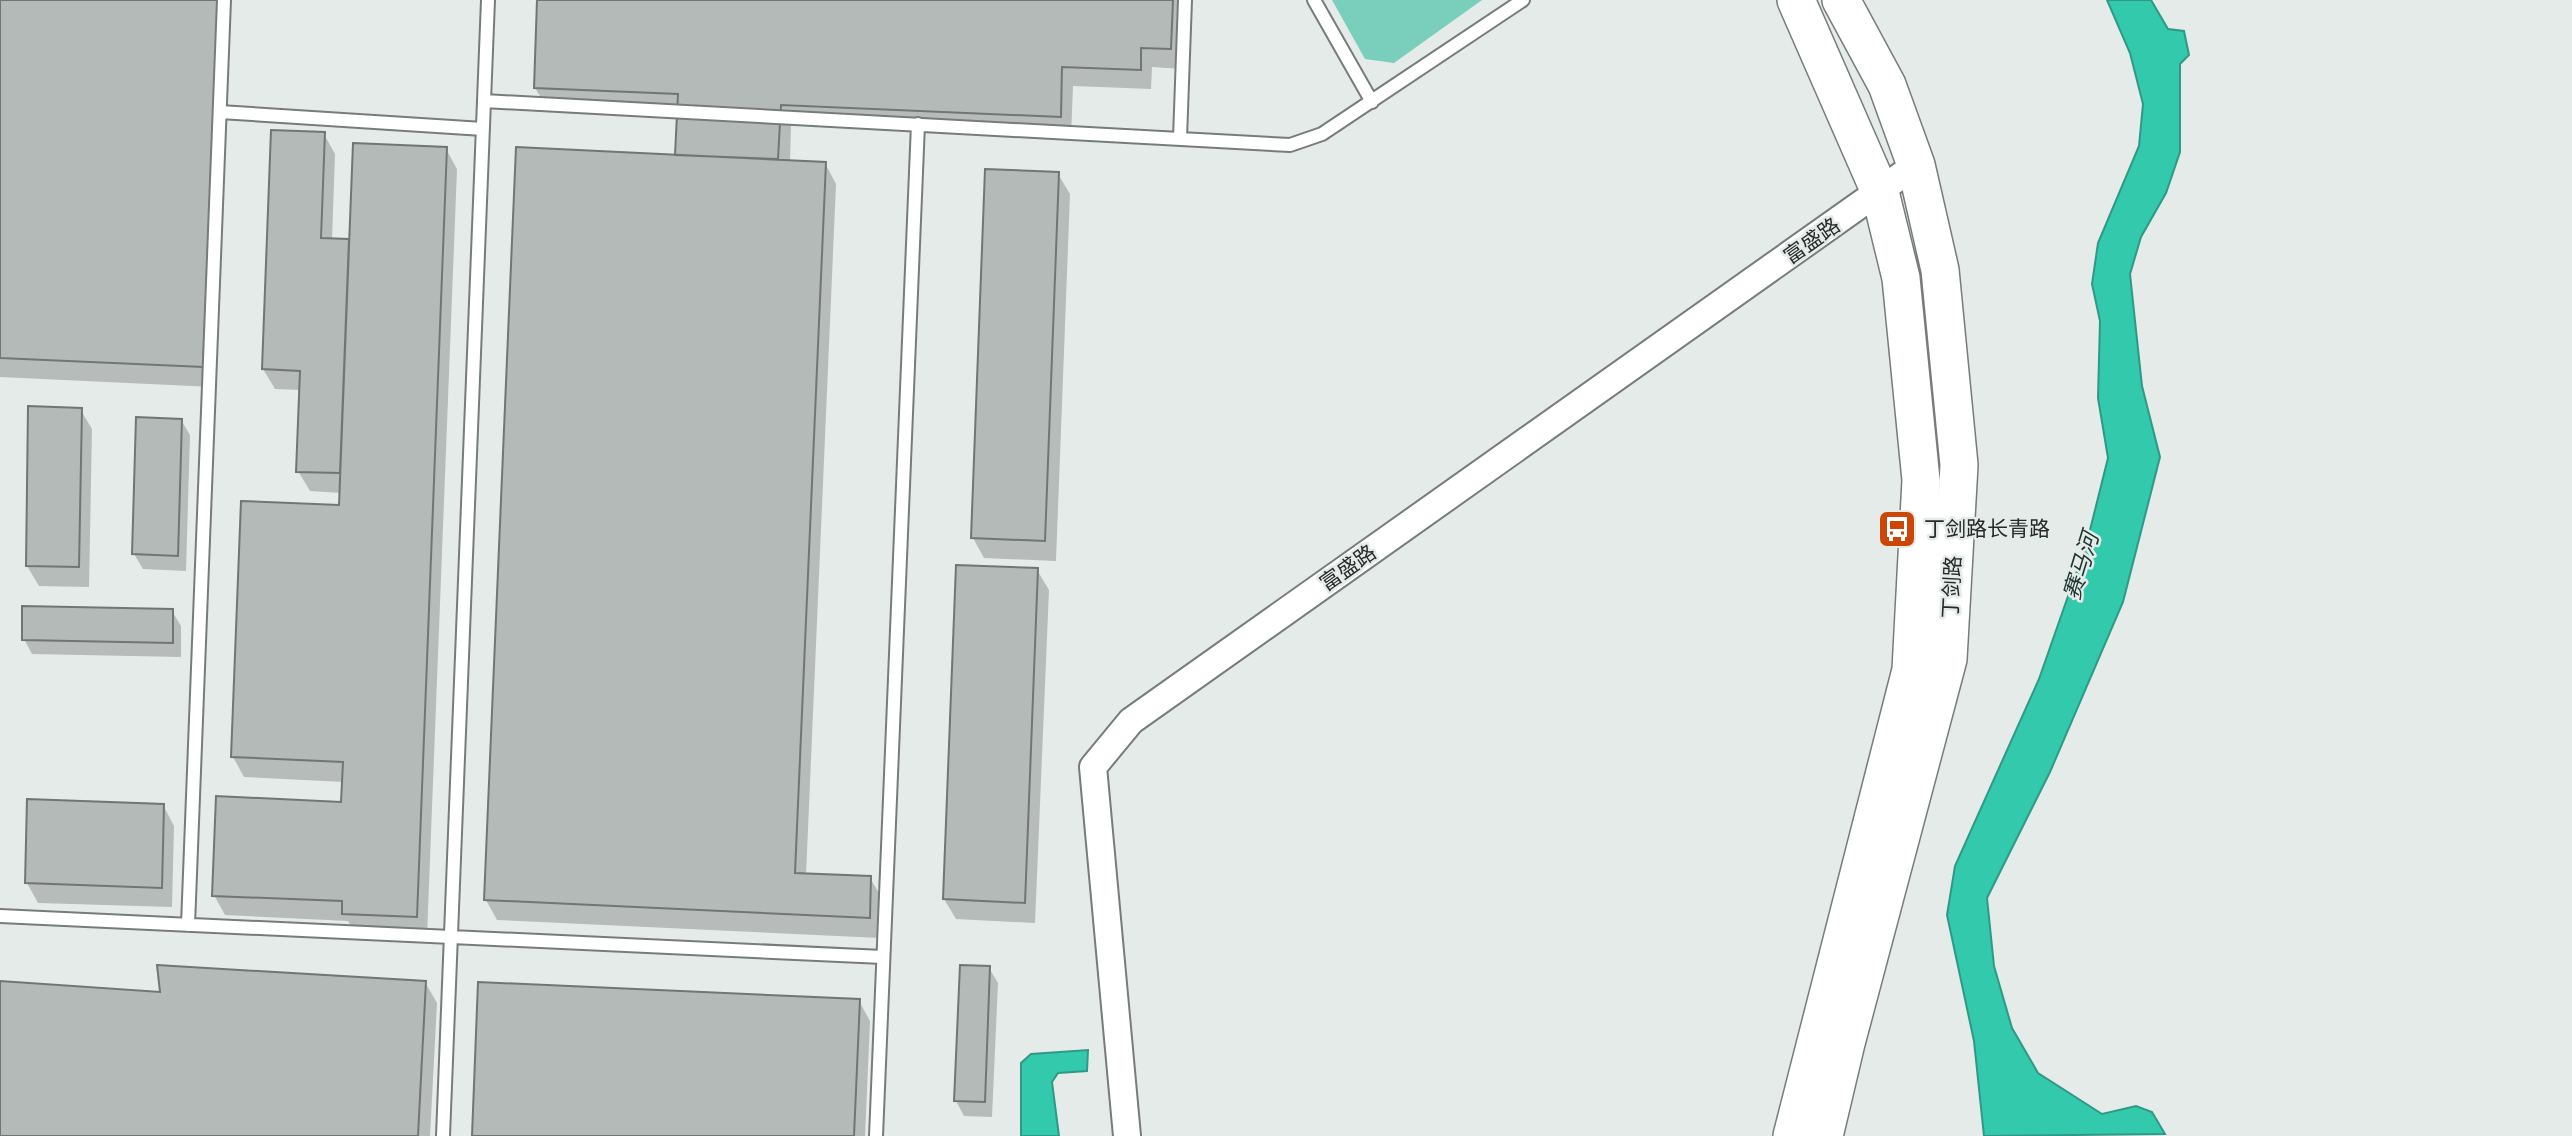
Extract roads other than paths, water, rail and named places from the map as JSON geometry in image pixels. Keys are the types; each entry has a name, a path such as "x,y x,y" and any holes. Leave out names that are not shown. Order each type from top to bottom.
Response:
{"main road":[{"name":"丁剑路","path":"1792,1136 1911,670 1921,480 1900,278 1880,192 1796,0"},
{"name":"丁剑路","path":"1824,1136 1846,1043 1948,659 1959,465 1940,270 1916,166 1887,85 1841,0"}],"street":[{"name":"富盛路","path":"1127,1136 1093,767 1131,721 1916,166"}],"lane":[{"path":"188,925 224,0"},
{"path":"443,1136 488,0"},
{"path":"1180,138 1185,0"},
{"path":"1314,0 1372,102"},
{"path":"484,102 1290,145 1322,134 1522,0"},
{"path":"220,112 483,128"},
{"path":"876,1136 918,124"},
{"path":"0,916 883,957"}],"water":[{"name":"赛马河","path":"2107,0 2151,0 2168,29 2184,31 2189,55 2180,64 2180,152 2166,193 2141,237 2130,274 2142,386 2160,457 2123,602 2050,772 1987,898 1994,966 2012,1028 2038,1073 2102,1114 2136,1106 2152,1112 2165,1134 1984,1136 1974,1041 1947,915 1955,866 2039,679 2087,542 2108,458 2098,398 2100,321 2092,284 2098,243 2139,146 2143,104 2130,53"},
{"path":"1088,1050 1087,1071 1058,1073 1052,1082 1059,1136 1021,1136 1021,1063 1031,1054"}],"place":[{"name":"丁剑路长青路","path":"1897,529"}]}
